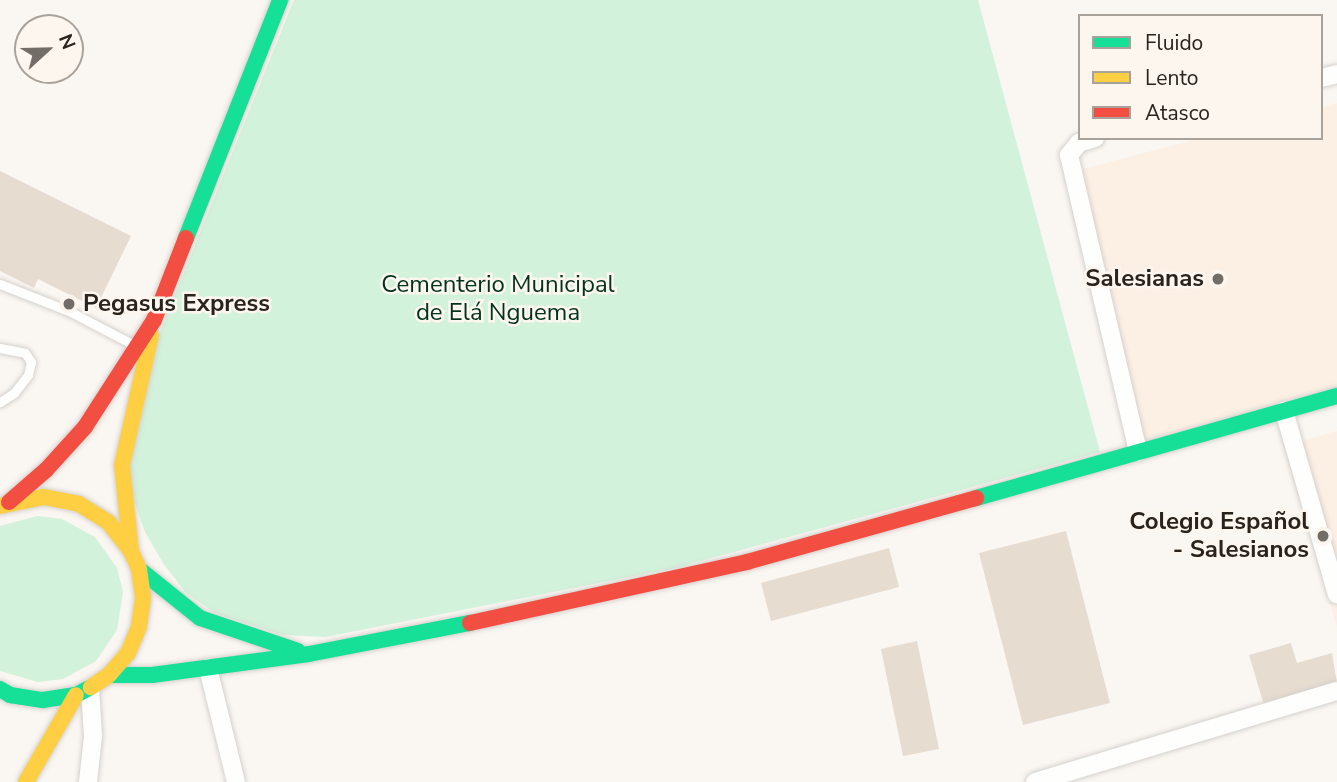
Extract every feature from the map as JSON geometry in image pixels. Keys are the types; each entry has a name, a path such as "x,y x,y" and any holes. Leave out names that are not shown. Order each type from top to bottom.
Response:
{"street":[{"path":"131,551 122,465 154,320 280,0"},
{"path":"1089,140 1079,143 1069,155 1138,453"},
{"path":"4,504 46,470 85,427 154,320"},
{"path":"109,675 152,675 309,654 555,606 747,562 1337,396"},
{"path":"1284,411 1337,596"},
{"path":"0,690 10,695 43,700 83,691 109,675 128,653 139,626 143,598 139,569 131,551 109,523 79,504 44,497 4,504"},
{"path":"139,569 201,618 225,629 309,654"},
{"path":"208,668 236,782"},
{"path":"26,782 83,691"},
{"path":"83,691 93,736 89,782"},
{"path":"1035,782 1085,775 1337,691"}],"lane":[{"path":"0,284 69,312 137,346"},
{"path":"0,348 25,353 31,362 28,375 15,393 0,402"}],"shaded area":[{"name":"Salesianas","path":"1337,103 1337,386 1140,442 1071,172 1193,140 1323,140 1323,106"},
{"name":"Colegio Español - Salesianos","path":"1337,431 1337,627 1283,446"}],"green space":[{"name":"Cementerio Municipal de Elá Nguema","path":"294,0 978,0 1100,452 675,568 325,637 283,635 215,613 186,593 163,563 145,532 132,495 129,457 145,369"},
{"path":"37,516 62,519 95,537 117,568 123,592 117,630 96,661 63,679 38,682 0,671 0,526"}],"building":[{"path":"0,171 131,236 96,308 38,279 34,288 0,271"},
{"path":"1066,531 1110,703 1023,725 979,553"},
{"path":"889,548 899,587 771,621 761,583"},
{"path":"917,641 939,749 903,756 881,649"},
{"path":"1291,643 1297,663 1332,653 1337,683 1264,705 1249,655"}],"traffic: fast":[{"path":"186,238 280,0"},
{"path":"976,498 1337,396"},
{"path":"139,569 200,618 298,651"},
{"path":"109,675 152,675 309,654 470,623"},
{"path":"0,689 10,695 43,700 76,695 91,687"}],"traffic: slow":[{"path":"131,551 122,465 151,335"},
{"path":"0,506 44,497 79,504 109,523 131,551 139,569 143,598 139,627 128,653 109,675 91,687"},
{"path":"26,782 76,695"}],"traffic: jam":[{"path":"9,502 46,470 85,427 154,320 186,238"},
{"path":"470,623 747,562 976,498"}],"place":[{"name":"Salesianas","path":"1218,279"},
{"name":"Pegasus Express","path":"69,304"},
{"name":"Colegio Español - Salesianos","path":"1323,536"}]}
